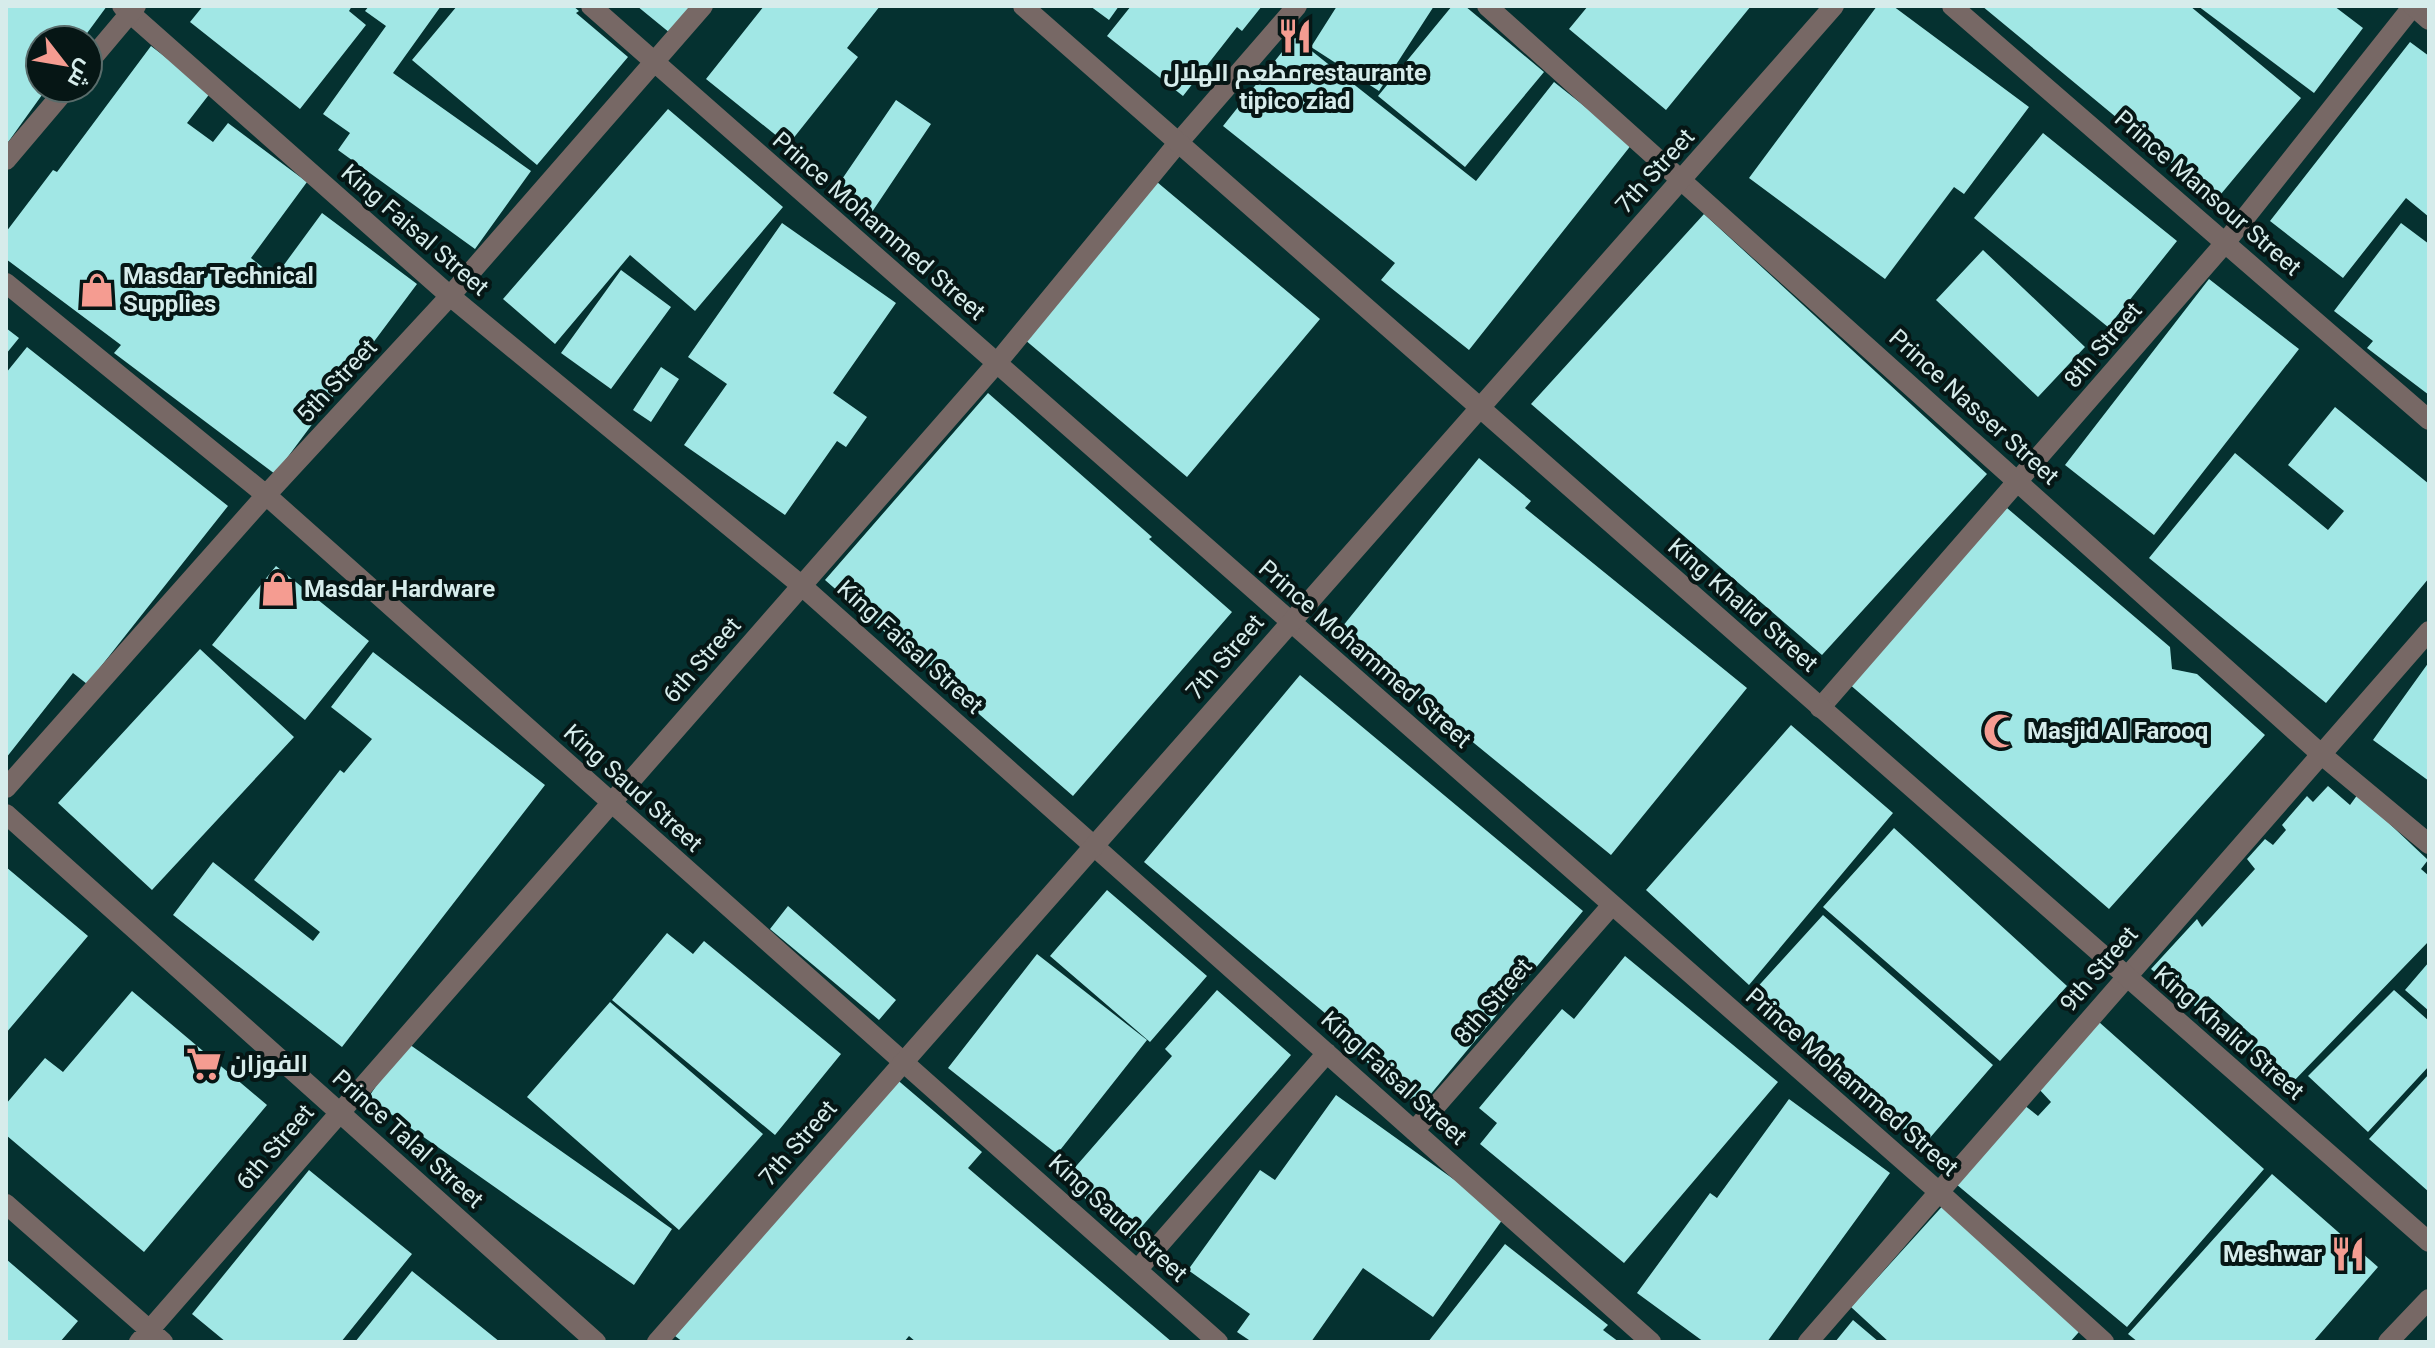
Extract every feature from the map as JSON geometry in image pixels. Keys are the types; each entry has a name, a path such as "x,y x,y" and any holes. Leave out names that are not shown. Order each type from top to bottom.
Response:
{"street":[{"name":"Prince Mohammed Street","path":"591,6 1939,1192 2104,1342"},
{"name":"5th Street","path":"6,788 266,495 450,296 703,6"},
{"name":"King Khalid Street","path":"1023,6 2429,1242"},
{"name":"6th Street","path":"150,1338 339,1113 996,364 1178,143 1297,6"},
{"name":"Prince Nasser Street","path":"1487,6 2322,755 2429,844"},
{"name":"7th Street","path":"657,1342 1834,6"},
{"name":"Prince Mansour Street","path":"1952,6 2429,420"},
{"name":"8th Street","path":"1820,708 2225,243 2413,6"},
{"path":"2413,6 2429,20"},
{"path":"104,42 130,8"},
{"name":"King Faisal Street","path":"130,8 450,296 802,586 1651,1342"},
{"path":"6,160 53,104"},
{"name":"King Saud Street","path":"6,283 266,495 1218,1342"},
{"name":"9th Street","path":"1808,1342 2429,631"},
{"name":"Prince Talal Street","path":"6,814 596,1342"},
{"name":"8th Street","path":"1414,1131 1612,905"},
{"path":"1137,1270 1327,1053"},
{"path":"6,1204 150,1338"},
{"path":"2388,1342 2429,1299"}],"building":[{"path":"6,6 107,6 94,24 24,24 24,104 35,104 6,145"},
{"path":"203,6 352,6 349,11 366,25 300,109 190,22"},
{"path":"369,6 441,6 393,73 531,171 475,249 338,150 350,133 323,114 386,26 365,11"},
{"path":"457,6 573,6 579,11 576,13 628,57 537,165 412,60"},
{"path":"637,6 691,6 670,33"},
{"path":"764,6 880,6 847,48 858,57 788,145 706,79"},
{"path":"1090,6 1119,6 1109,20"},
{"path":"1131,6 1262,6 1242,31 1237,27 1183,96 1107,36"},
{"path":"1337,6 1434,6 1379,91 1311,47"},
{"path":"1452,6 1465,6 1544,72 1465,167 1378,96"},
{"path":"1588,6 1751,6 1666,110 1569,29"},
{"path":"1877,6 1893,6 2029,107 1964,194 1954,187 1885,279 1749,178"},
{"path":"1982,6 2190,6 2301,98 2216,200"},
{"path":"2198,6 2334,6 2363,28 2314,93"},
{"path":"1294,37 1476,181 1554,82 1632,144 1469,350 1381,280 1395,263 1223,126"},
{"path":"2410,42 2429,56 2429,217 2406,198 2343,278 2270,221"},
{"path":"151,46 211,92 187,123 213,142 228,123 307,182 251,258 275,277 322,213 417,284 275,474 114,353 121,345 6,259 6,232 53,170 57,172"},
{"path":"896,100 931,124 872,212 836,188"},
{"path":"668,109 783,207 695,311 630,255 555,344 503,299"},
{"path":"2043,133 2177,241 2108,327 1974,218"},
{"path":"1157,182 1320,319 1187,477 1024,339"},
{"path":"1704,214 1987,474 1822,655 1531,404"},
{"path":"782,223 896,303 833,393 867,417 846,447 837,441 785,515 684,445 727,384 688,357"},
{"path":"2401,223 2429,244 2429,395 2367,348 2373,341 2334,311"},
{"path":"1983,250 2085,347 2038,397 1936,300"},
{"path":"621,270 671,307 611,389 561,353"},
{"path":"2209,279 2299,349 2154,535 2065,465"},
{"path":"6,328 19,338 6,354"},
{"path":"27,347 228,506 87,684 73,673 6,758 6,373"},
{"path":"661,367 679,379 651,422 633,410"},
{"path":"988,393 1232,612 1073,796 825,580"},
{"path":"2335,407 2429,484 2429,578 2326,703 2149,558 2235,453 2328,530 2344,511 2288,465"},
{"path":"1479,458 1531,501 1525,508 1747,688 1611,855 1338,632"},
{"path":"2007,508 2170,647 2172,669 2197,674 2265,735 2109,909 1848,683"},
{"path":"276,566 369,641 305,720 212,645"},
{"path":"200,649 294,737 152,890 58,803"},
{"path":"373,652 545,785 342,1047 173,915 213,862 313,941 320,932 254,880 340,770 344,773 372,739 331,707"},
{"path":"2429,662 2429,781 2373,740"},
{"path":"1300,675 1583,911 1420,1107 1331,1032 1338,1024 1144,862"},
{"path":"1791,725 1893,813 1749,985 1646,890"},
{"path":"2328,786 2350,805 2358,794 2428,860 2421,869 2429,876 2429,941 2291,1084 2243,1044 2254,1037 2208,996 2196,1007 2151,969 2197,919 2202,927 2255,869 2247,859 2265,839 2273,845 2286,830 2282,825 2307,796 2313,802"},
{"path":"1894,828 2067,986 2000,1061 1823,907"},
{"path":"6,867 88,936 6,1033"},
{"path":"1107,890 1207,976 1150,1042 1050,956"},
{"path":"788,906 896,1000 879,1020 770,929"},
{"path":"1823,915 1993,1065 1922,1147 1752,993"},
{"path":"667,933 693,954 704,941 841,1054 775,1135 612,1000"},
{"path":"1037,954 1147,1040 1057,1154 948,1068"},
{"path":"1625,956 1778,1082 1624,1263 1480,1144 1497,1123 1479,1108 1562,1009 1574,1019"},
{"path":"2429,962 2429,1011 2405,990"},
{"path":"1217,990 1291,1055 1131,1239 1064,1180 1172,1056 1165,1049"},
{"path":"2394,990 2429,1021 2429,1066 2368,1132 2308,1076"},
{"path":"132,991 267,1105 144,1252 6,1135 6,1104 45,1058 63,1072"},
{"path":"610,1002 763,1134 679,1230 527,1097"},
{"path":"2099,1022 2264,1169 2127,1327 1956,1184 2024,1105 2038,1116 2051,1102 2038,1088"},
{"path":"406,1042 672,1229 634,1285 368,1098"},
{"path":"2429,1074 2429,1192 2369,1139"},
{"path":"894,1077 982,1152 968,1168 1172,1342 916,1342 909,1336 904,1342 683,1342 675,1336"},
{"path":"1336,1095 1505,1216 1433,1317 1363,1268 1311,1342 1252,1342 1237,1332 1250,1314 1188,1270 1260,1170 1275,1180"},
{"path":"1789,1099 1890,1173 1767,1342 1704,1342 1637,1293 1710,1193 1717,1198"},
{"path":"309,1170 412,1254 341,1342 226,1342 192,1314"},
{"path":"2272,1174 2378,1267 2313,1342 2138,1342 2128,1334"},
{"path":"1948,1200 2086,1324 2070,1342 1889,1342 1851,1307"},
{"path":"1505,1244 1608,1325 1603,1330 1619,1342 1428,1342"},
{"path":"6,1259 78,1321 60,1342 6,1342"},
{"path":"412,1271 500,1342 355,1342"},
{"path":"1853,1320 1879,1342 1835,1342"}],"place":[{"name":"مطعم الهلالrestaurante tipico ziad","path":"1295,36"},
{"name":"Masdar Technical Supplies","path":"97,290"},
{"name":"Masdar Hardware","path":"278,589"},
{"name":"Masjid Al Farooq","path":"2001,731"},
{"name":"الفوزان","path":"204,1064"},
{"name":"Meshwar","path":"2348,1254"}]}
